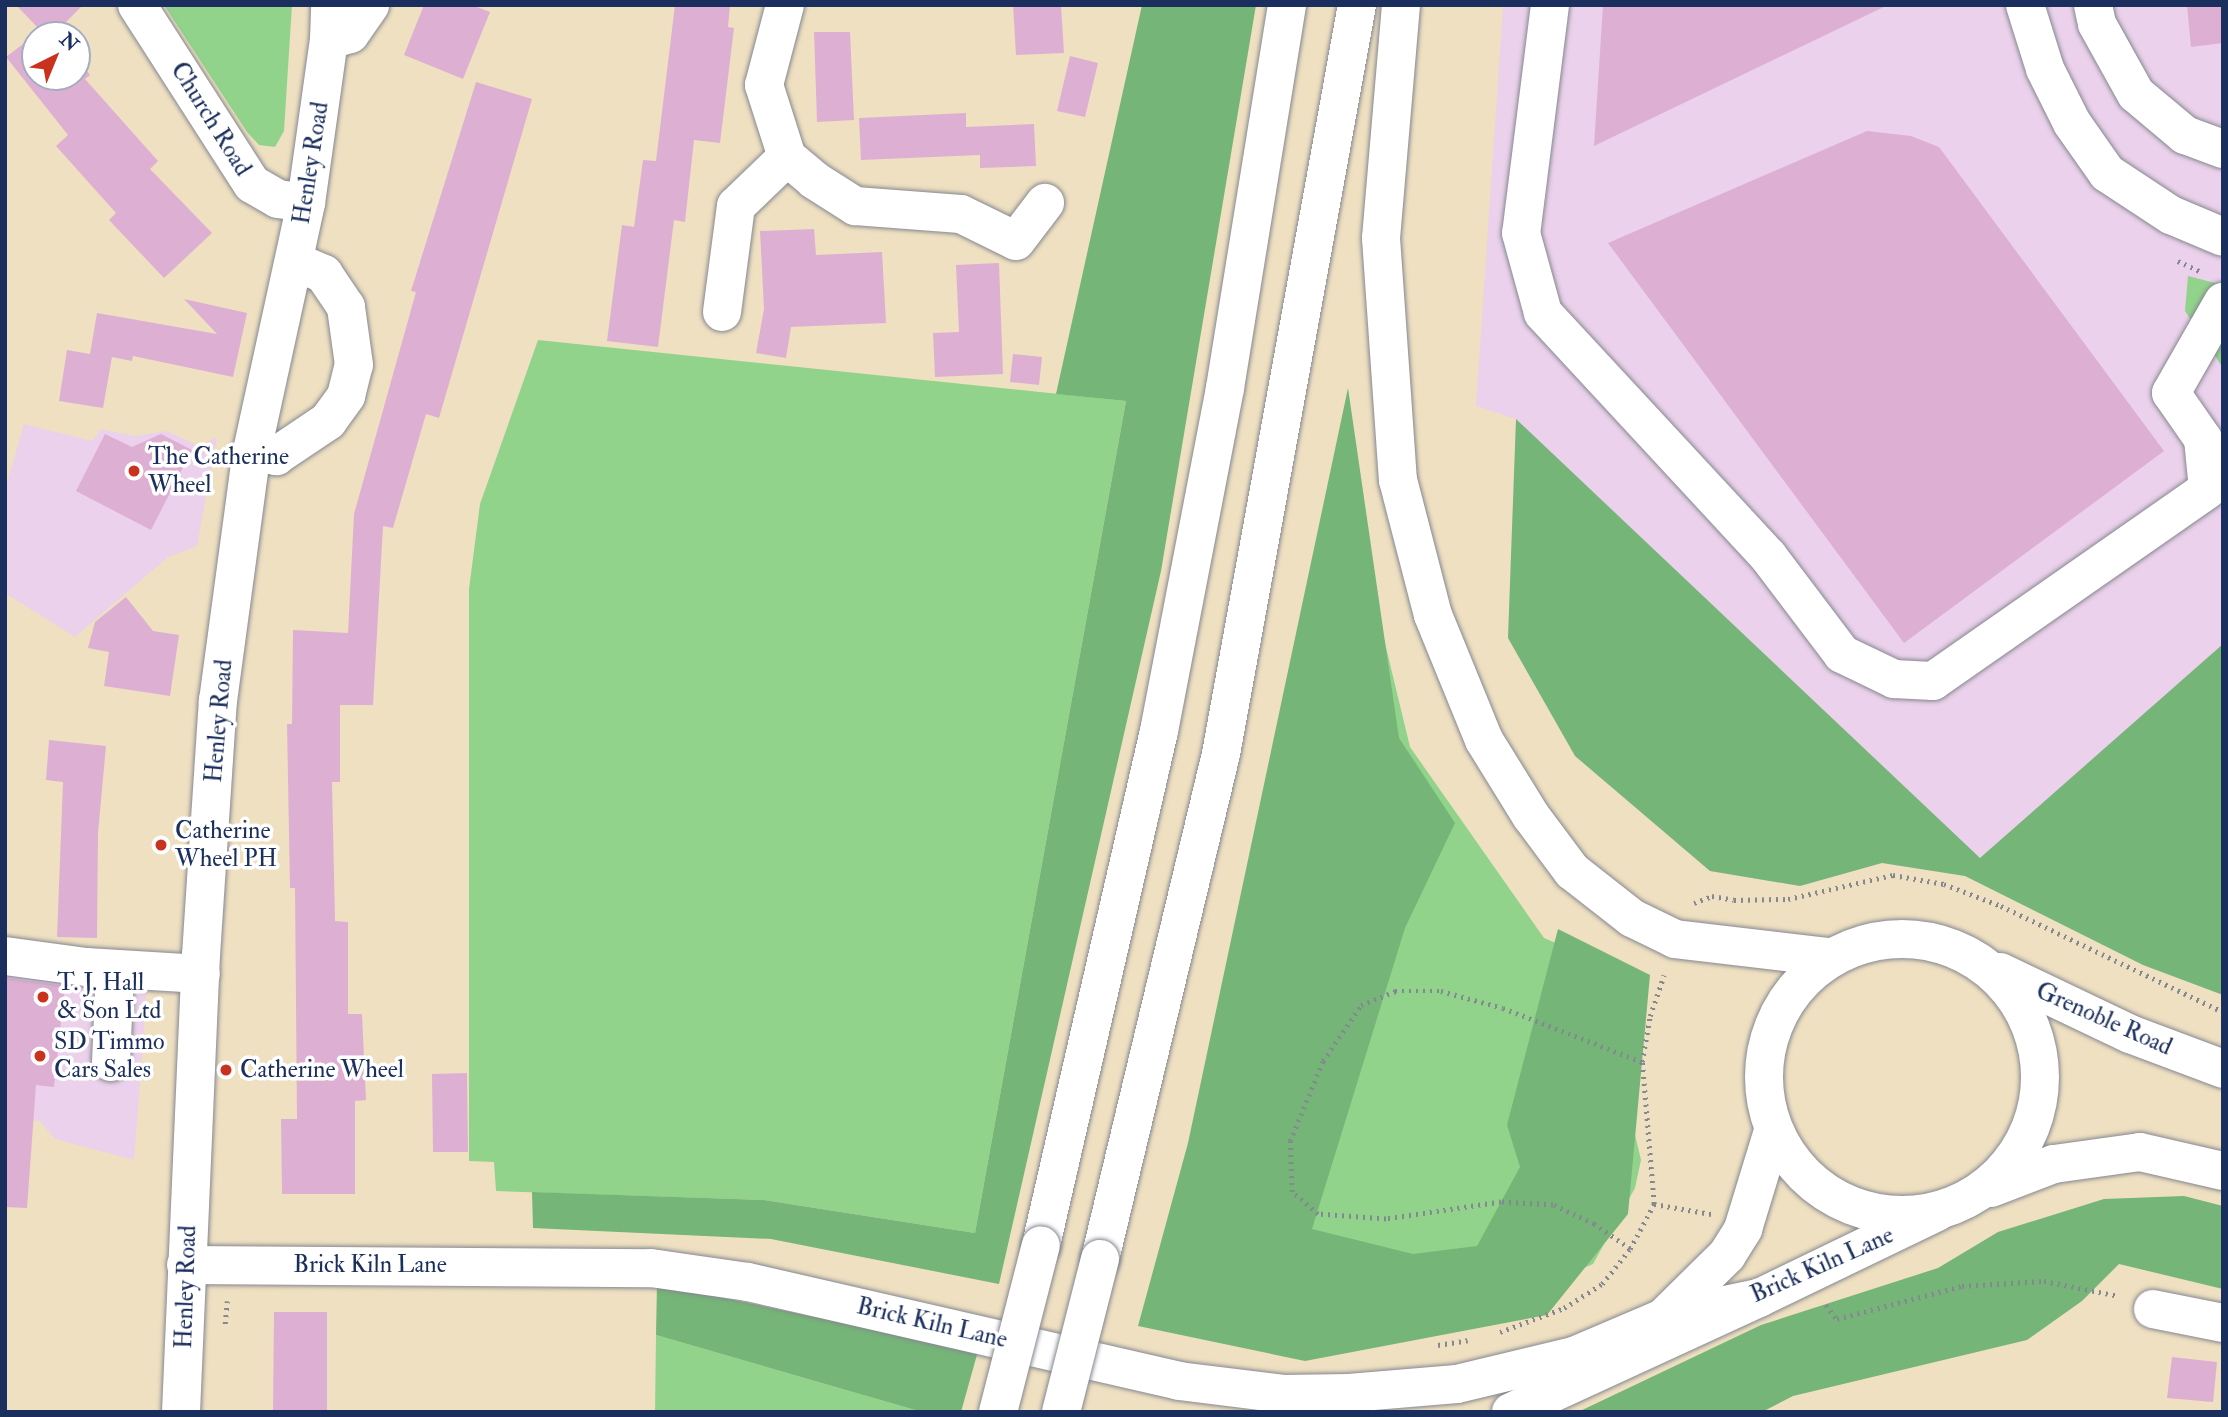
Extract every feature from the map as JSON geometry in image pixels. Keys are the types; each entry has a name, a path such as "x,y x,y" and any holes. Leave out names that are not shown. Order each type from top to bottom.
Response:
{"street":[{"name":"Church Road","path":"137,5 253,184 278,199 306,203"},
{"name":"Henley Road","path":"181,1412 201,974 218,701 252,450 296,262 330,22 350,34 370,5"},
{"path":"785,5 764,85 787,157 855,206 961,214 1016,241 1045,203"},
{"path":"998,1412 1041,1245 1159,731 1227,374 1287,5"},
{"path":"1061,1412 1221,754 1357,5"},
{"path":"1401,5 1381,239 1398,480 1433,615 1484,740 1531,817 1572,871 1632,918 1675,939 1829,957"},
{"path":"1550,5 1521,233 1544,313 1768,556 1842,654 1894,679 1933,681 2208,489 2203,439 2171,393 2223,302"},
{"path":"2025,5 2045,69 2072,123 2107,173 2171,215 2223,237"},
{"path":"2093,5 2097,24 2136,94 2185,135 2223,149"},
{"path":"722,312 736,206 787,157"},
{"path":"252,450 276,456 328,421 346,396 354,365 346,307 324,274 296,262"},
{"name":"Grenoble Road","path":"1829,957 1867,942 1909,937 1950,945 2130,1034 2223,1069"},
{"path":"5,956 115,969 201,974"},
{"path":"1829,957 1792,990 1769,1034 1762,1083 1773,1131 1800,1173 1840,1202 1887,1216 1937,1212"},
{"path":"1982,1192 2018,1154 2039,1106 2040,1054 2021,1004 1986,965"},
{"path":"111,1062 115,969"},
{"name":"Brick Kiln Lane","path":"1663,1318 1727,1255 1743,1229 1773,1131"},
{"path":"1982,1192 2054,1164 2140,1152 2223,1171"},
{"name":"Brick Kiln Lane","path":"186,1265 651,1268 748,1282 1179,1381 1283,1394 1457,1384 1513,1374 1574,1356 1663,1318 1759,1298 1982,1192"},
{"path":"1511,1412 1759,1298"},
{"path":"2153,1309 2223,1323"}],"path":[{"path":"1492,1336 1564,1308 1602,1283 1630,1250 1654,1204 1642,1062 1650,1016 1675,939 1692,904 1712,896 1734,900 1788,899 1893,875 1944,884 2001,906 2223,1013"},
{"path":"1630,1250 1594,1224 1553,1205 1501,1202 1385,1219 1318,1214 1292,1192 1290,1141 1322,1061 1361,1005 1395,991 1441,992 1503,1008 1642,1062"},
{"path":"224,1335 230,1276 236,1266"},
{"path":"1819,1298 1837,1319 1962,1286 2043,1281 2106,1291 2153,1309"},
{"path":"1435,1346 1481,1338"}],"shaded area":[{"path":"1503,5 2223,5 2223,995 2143,965 1965,876 1882,863 1800,886 1710,871 1575,756 1508,638 1516,419 1476,406"},
{"path":"24,424 92,441 101,429 135,436 167,431 199,446 217,437 197,546 168,557 75,637 5,593 5,490"},
{"path":"5,945 150,952 134,1160 55,1139 40,1121 5,1118"}],"green space":[{"path":"164,5 292,5 284,131 275,147 259,145 247,132"},
{"path":"1142,5 1256,5 1161,571 999,1284 771,1239 533,1228 532,1192 764,1200 975,1233 1126,401 1056,394"},
{"path":"2188,276 2223,285 2223,368 2185,311"},
{"path":"538,340 1126,401 975,1233 764,1200 496,1191 494,1162 469,1161 469,589 480,504"},
{"path":"1348,388 1399,738 1455,823 1405,928 1312,1229 1413,1254 1477,1246 1520,1167 1507,1125 1558,929 1650,975 1628,1214 1547,1315 1305,1361 1138,1326 1188,1143"},
{"path":"1516,419 1980,858 2223,644 2223,995 2143,965 1965,876 1882,863 1800,886 1710,871 1575,756 1508,638"},
{"path":"1378,614 1410,747 1544,938 1647,981 1624,1088 1641,1160 1635,1188 1593,1264 1444,1328 1217,1309"},
{"path":"2184,1196 2223,1206 2223,1289 2119,1264 2082,1301 2027,1340 1793,1396 1762,1412 1578,1412 1761,1325 1938,1268 1998,1232 2104,1199"},
{"path":"657,1284 978,1351 961,1412 922,1412 656,1335"},
{"path":"656,1335 922,1412 655,1412"}],"building":[{"path":"16,5 83,5 67,21 31,21"},
{"path":"424,5 472,5 490,12 463,79 404,55"},
{"path":"675,5 730,5 728,27 734,28 720,143 694,140 685,222 674,220 658,347 607,341 622,225 634,227 643,160 656,161"},
{"path":"1013,5 1061,5 1064,53 1016,55"},
{"path":"1603,5 1888,5 1594,146"},
{"path":"2187,5 2223,5 2223,43 2191,47"},
{"path":"814,32 850,32 854,120 817,122"},
{"path":"21,46 21,76 6,57"},
{"path":"1070,56 1098,63 1085,117 1057,111"},
{"path":"476,82 532,99 439,418 426,414 393,528 383,526 373,705 340,705 340,782 332,782 335,921 348,922 348,1014 362,1014 366,1100 355,1101 355,1194 282,1194 281,1119 297,1119 295,888 290,888 287,724 292,724 293,630 348,633 354,514 416,292 411,291"},
{"path":"91,86 158,161 150,169 212,233 164,278 109,220 116,213 56,146 68,135 33,91 91,91"},
{"path":"966,113 966,127 1034,124 1036,166 980,168 980,155 861,160 859,118"},
{"path":"1867,131 1911,136 1939,147 2164,451 1904,643 1608,243"},
{"path":"814,229 816,255 882,252 886,323 791,327 786,358 756,353 764,309 760,231"},
{"path":"999,263 1003,374 935,377 933,333 959,332 956,265"},
{"path":"184,299 247,313 233,377 133,356 132,361 112,357 103,408 59,401 67,350 90,354 97,313 217,334"},
{"path":"1013,354 1042,357 1039,385 1010,382"},
{"name":"The Catherine Wheel","path":"105,434 132,447 161,434 192,450 151,530 76,491"},
{"path":"126,597 153,631 179,635 170,696 104,686 109,652 88,648 95,622"},
{"path":"49,740 106,746 98,833 97,938 57,937 63,782 46,780"},
{"path":"5,978 65,986 54,1087 36,1085 27,1208 5,1207"},
{"path":"467,1073 468,1152 433,1152 432,1074"},
{"path":"274,1312 327,1312 327,1412 273,1412"},
{"path":"2172,1357 2217,1362 2213,1402 2167,1398"}],"place":[{"name":"The Catherine Wheel","path":"134,471"},
{"name":"Catherine Wheel PH","path":"161,845"},
{"name":"T. J. Hall & Son Ltd","path":"43,997"},
{"name":"SD Timmo Cars Sales","path":"40,1056"},
{"name":"Catherine Wheel","path":"226,1070"}]}
